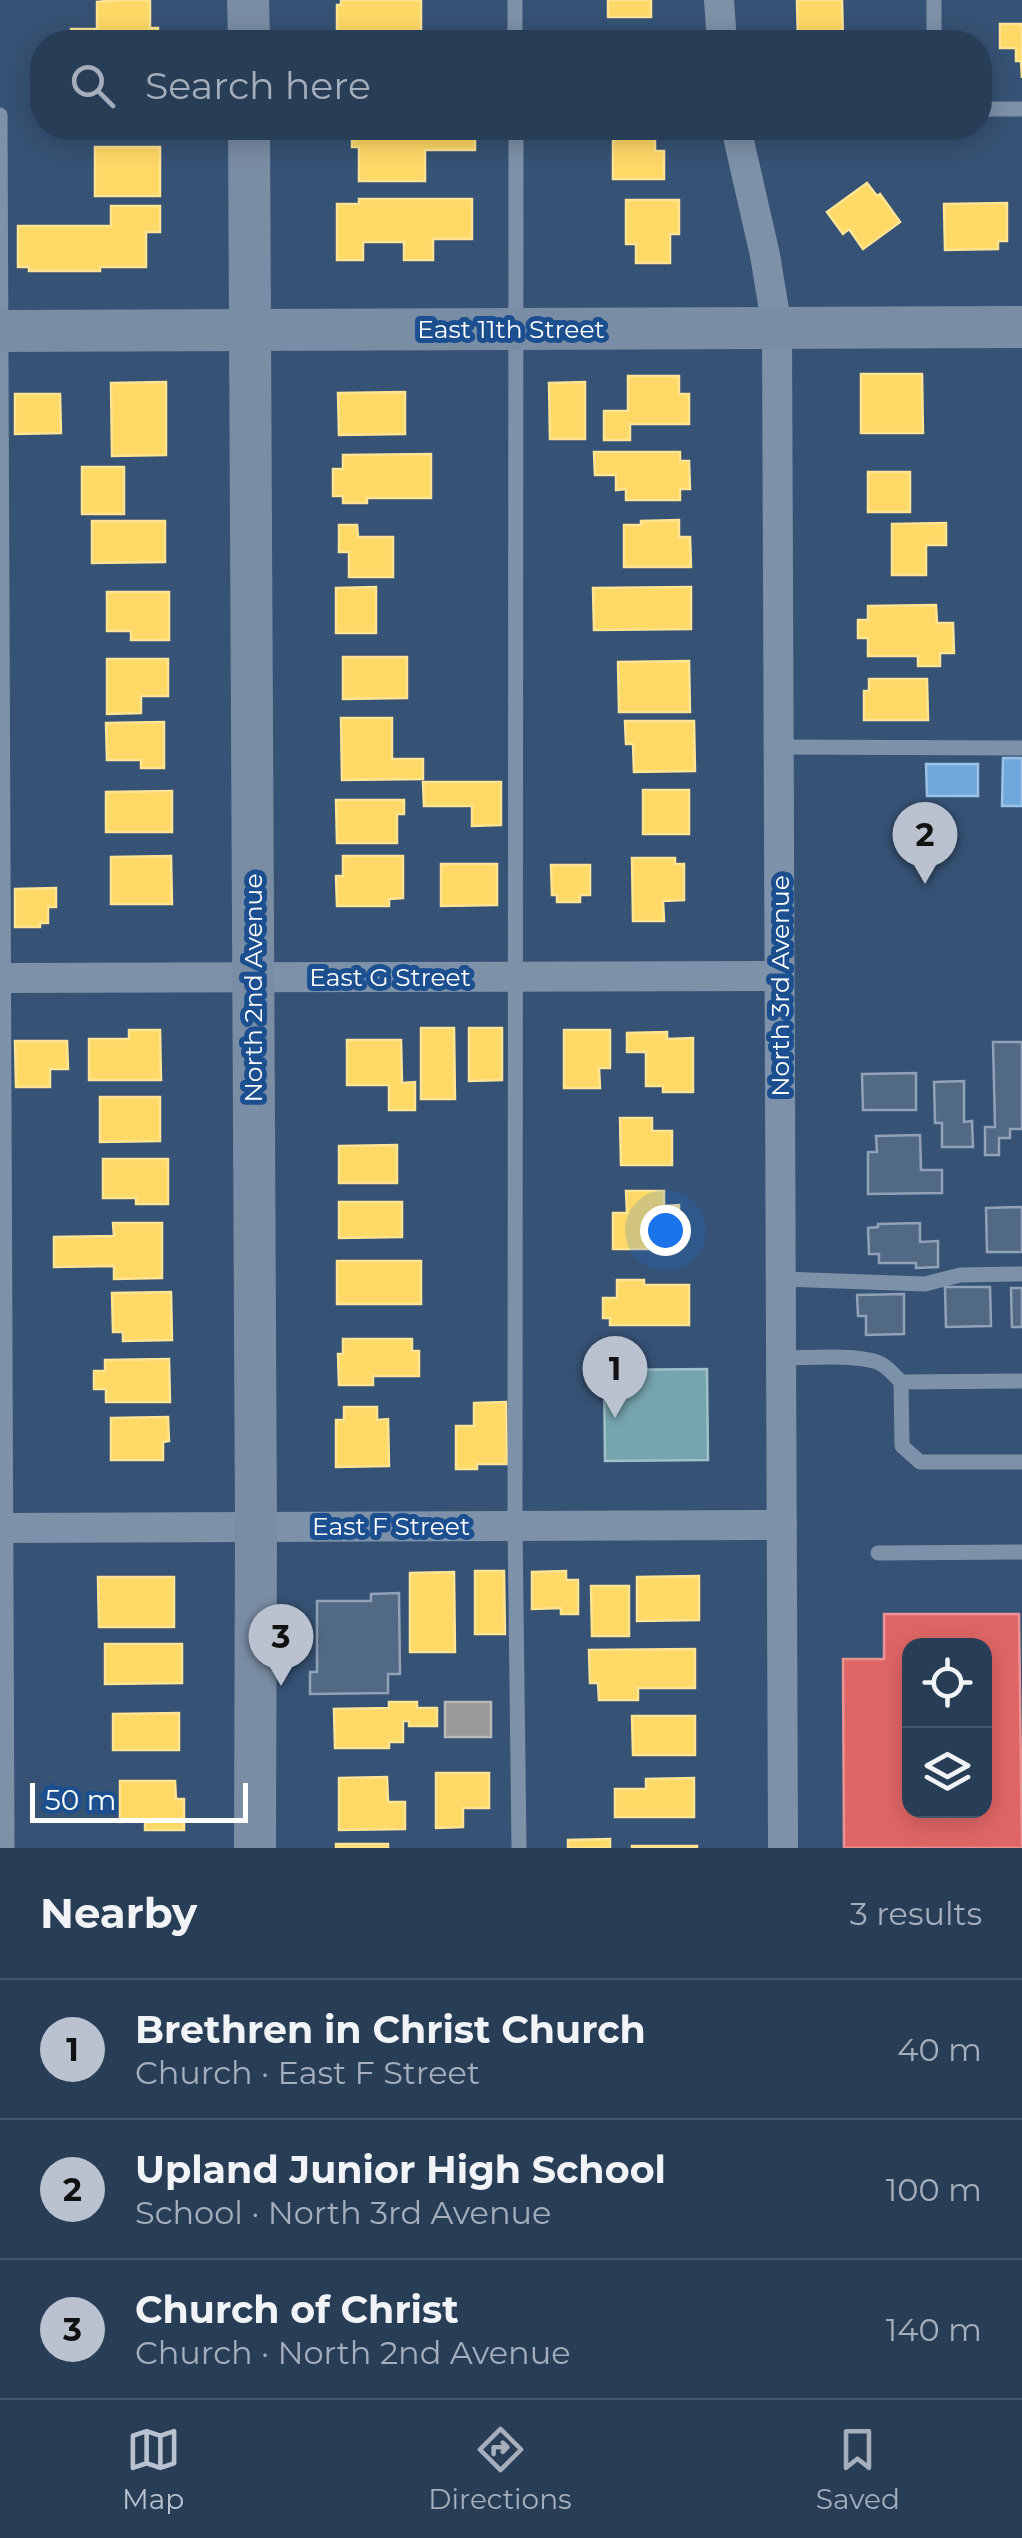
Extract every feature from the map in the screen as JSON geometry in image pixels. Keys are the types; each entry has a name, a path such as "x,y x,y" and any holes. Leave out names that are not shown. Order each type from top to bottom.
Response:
{"street":[{"path":"248,0 248,30"},
{"path":"719,0 721,30"},
{"name":"North 2nd Avenue","path":"249,140 255,1848"},
{"name":"North 3rd Avenue","path":"739,140 766,255 777,328 783,1848"},
{"name":"East 11th Street","path":"0,331 1022,326"},
{"name":"East G Street","path":"2,978 780,976"},
{"name":"East F Street","path":"3,1528 782,1525"}],"lane":[{"path":"515,0 515,30"},
{"path":"934,0 934,30"},
{"path":"992,110 1022,109"},
{"path":"0,116 7,1848"},
{"path":"516,140 515,1525 519,1848"},
{"path":"779,747 1022,748"},
{"path":"781,1279 925,1284 960,1275 1022,1274"},
{"path":"781,1358 878,1362 901,1382 1022,1380"},
{"path":"901,1382 902,1446 920,1462 1022,1462"},
{"path":"878,1553 1022,1552"}],"building: Homes":[{"path":"150,0 150,28 158,30 71,30 97,29 97,2"},
{"path":"341,0 421,0 421,30 337,30 337,5 341,5"},
{"path":"608,0 651,0 651,17 608,17"},
{"path":"797,0 842,0 843,30 798,30"},
{"path":"1000,24 1022,24 1022,78 1016,48 1000,48"},
{"path":"352,140 475,140 475,150 425,150 425,181 359,181 359,147 352,147"},
{"path":"613,140 655,140 655,151 664,151 664,179 613,179"},
{"path":"95,147 160,147 160,196 95,196"},
{"path":"867,183 900,222 863,249 849,229 843,234 827,212"},
{"path":"359,199 472,199 472,239 433,239 433,260 404,260 404,242 363,242 363,260 337,260 337,204 359,204"},
{"path":"626,200 679,200 679,234 670,234 670,263 636,263 636,244 626,244"},
{"path":"1007,203 1007,241 998,241 998,249 945,250 944,204"},
{"path":"111,206 160,206 160,232 146,232 146,267 29,271 29,267 18,267 18,226 111,226"},
{"path":"861,374 922,374 923,433 861,433"},
{"path":"628,376 679,376 679,394 689,394 689,424 630,424 630,440 604,440 604,411 628,411"},
{"path":"166,382 166,455 112,456 111,383"},
{"path":"585,382 585,439 550,439 549,383"},
{"path":"405,392 405,434 339,435 338,393"},
{"path":"15,394 60,394 61,433 15,434"},
{"path":"594,452 680,452 680,461 689,461 690,489 680,489 680,500 626,500 626,489 616,490 616,475 595,475"},
{"path":"431,454 431,498 367,498 367,503 343,503 343,496 333,496 333,469 343,469 343,455"},
{"path":"82,467 124,467 124,514 82,514"},
{"path":"868,472 910,472 910,512 868,512"},
{"path":"679,520 679,537 690,537 691,567 624,567 624,525"},
{"path":"92,521 165,521 165,562 92,563"},
{"path":"946,523 946,545 926,545 926,575 892,575 892,524"},
{"path":"339,525 357,525 358,537 393,537 393,577 349,577 349,552 339,552"},
{"path":"376,587 376,633 336,633 336,588"},
{"path":"691,587 691,629 594,630 593,588"},
{"path":"107,592 169,592 169,640 131,640 131,631 107,631"},
{"path":"936,605 937,623 953,623 954,653 940,653 940,666 918,666 918,656 868,656 868,638 858,638 858,620 868,620 868,606"},
{"path":"343,657 407,657 407,698 343,699"},
{"path":"107,659 168,659 168,696 141,696 141,713 107,714"},
{"path":"689,661 690,712 619,712 618,662"},
{"path":"869,679 927,679 928,720 864,720 864,691 869,691"},
{"path":"341,718 392,718 392,759 423,759 423,779 342,780"},
{"path":"625,721 694,721 695,771 634,772 633,744 626,744"},
{"path":"164,722 164,768 141,768 141,760 107,760 106,723"},
{"path":"423,782 501,782 501,825 472,826 472,806 424,806"},
{"path":"643,790 689,790 689,834 643,834"},
{"path":"172,791 172,832 106,832 106,792"},
{"path":"336,800 404,800 404,814 397,814 397,843 337,843"},
{"path":"171,856 172,904 111,904 111,857"},
{"path":"343,856 403,856 403,898 389,899 389,906 337,906 336,876 343,876"},
{"path":"632,858 675,858 675,864 684,864 684,900 663,901 664,921 633,921"},
{"path":"441,864 497,864 497,905 441,906"},
{"path":"551,865 590,865 590,895 580,895 580,902 557,902 557,895 552,895"},
{"path":"56,888 56,907 48,907 48,923 40,923 40,927 15,927 15,889"},
{"path":"421,1028 454,1028 455,1099 421,1099"},
{"path":"469,1028 502,1028 502,1080 469,1081"},
{"path":"129,1030 160,1030 161,1080 89,1080 89,1039 129,1039"},
{"path":"564,1030 610,1030 610,1068 599,1068 600,1088 564,1088"},
{"path":"667,1032 667,1039 693,1038 693,1092 663,1092 663,1086 646,1086 646,1052 627,1052 627,1033"},
{"path":"347,1040 401,1040 402,1083 415,1082 415,1110 389,1110 389,1085 347,1085"},
{"path":"15,1041 67,1041 68,1069 50,1069 50,1087 16,1087"},
{"path":"100,1097 160,1097 160,1141 100,1142"},
{"path":"620,1118 652,1118 652,1131 672,1131 672,1165 621,1165"},
{"path":"397,1145 397,1183 339,1183 339,1146"},
{"path":"103,1159 168,1159 168,1204 136,1204 136,1198 103,1198"},
{"path":"626,1191 664,1191 664,1206 679,1205 679,1249 613,1249 613,1213 627,1213"},
{"path":"339,1202 402,1202 402,1237 339,1238"},
{"path":"113,1223 162,1223 162,1278 114,1279 114,1266 54,1267 54,1237 114,1236"},
{"path":"337,1261 421,1261 421,1304 337,1304"},
{"path":"617,1280 644,1280 644,1285 689,1285 689,1325 610,1325 610,1318 603,1318 603,1298 617,1298"},
{"path":"171,1292 172,1340 123,1341 123,1332 113,1332 112,1293"},
{"path":"343,1339 412,1339 412,1351 419,1351 419,1376 373,1376 373,1385 339,1385 338,1354 343,1354"},
{"path":"169,1359 170,1402 106,1402 106,1389 94,1389 94,1371 105,1371 105,1360"},
{"path":"506,1402 507,1464 456,1469 456,1426 474,1426 474,1403"},
{"path":"344,1407 377,1407 377,1420 388,1419 389,1466 336,1467 336,1420 344,1420"},
{"path":"168,1417 169,1441 163,1442 163,1460 111,1460 111,1418"},
{"path":"475,1571 504,1571 505,1634 475,1634"},
{"path":"566,1571 566,1580 578,1580 578,1614 561,1614 561,1608 532,1609 532,1572"},
{"path":"454,1572 455,1652 410,1652 410,1573"},
{"path":"699,1576 699,1620 637,1621 637,1577"},
{"path":"98,1577 174,1577 174,1627 99,1627"},
{"path":"591,1586 629,1586 629,1636 592,1636"},
{"path":"105,1644 182,1644 182,1683 105,1684"},
{"path":"695,1649 695,1688 638,1688 638,1700 599,1700 598,1683 590,1683 589,1650"},
{"path":"389,1702 417,1702 417,1708 437,1708 437,1726 409,1726 409,1721 403,1721 403,1742 389,1742 389,1748 335,1748 334,1709 389,1708"},
{"path":"179,1713 179,1750 113,1750 113,1714"},
{"path":"632,1716 695,1716 695,1755 633,1755"},
{"path":"436,1773 489,1773 489,1808 463,1808 463,1827 436,1828"},
{"path":"387,1777 388,1802 405,1802 405,1829 339,1830 339,1778"},
{"path":"694,1778 694,1817 615,1817 615,1789 646,1789 646,1779"},
{"path":"120,1781 175,1781 176,1799 184,1799 184,1830 145,1830 145,1821 120,1822"},
{"path":"610,1839 610,1848 568,1848 568,1840"},
{"path":"336,1844 388,1844 388,1848 336,1848"},
{"path":"697,1846 697,1848 632,1848"}],"building: Shops":[{"path":"884,1614 1019,1614 1022,1848 844,1848 843,1659 884,1659"}],"building: Schools":[{"path":"1003,758 1022,758 1022,806 1002,806"},
{"path":"926,764 978,764 978,796 927,796"}],"building: Public":[{"path":"707,1369 708,1460 605,1461 604,1370"}],"building: Industry":[{"path":"445,1702 491,1702 491,1737 445,1737"}],"building: Other":[{"path":"993,1042 1022,1042 1022,1129 1010,1129 1010,1138 999,1138 999,1155 985,1155 985,1127 995,1127"},
{"path":"916,1073 916,1110 863,1110 862,1074"},
{"path":"964,1081 964,1122 972,1121 973,1147 942,1147 942,1123 935,1123 934,1082"},
{"path":"920,1135 921,1170 942,1170 942,1193 868,1194 868,1152 877,1152 876,1136"},
{"path":"1022,1207 1022,1252 987,1252 986,1208"},
{"path":"920,1223 920,1242 938,1241 938,1267 879,1263 879,1254 869,1254 868,1228 878,1224"},
{"path":"945,1287 990,1287 991,1326 946,1327"},
{"path":"1011,1288 1022,1288 1022,1327 1012,1327"},
{"path":"904,1294 904,1334 866,1335 866,1316 858,1316 857,1295"},
{"path":"399,1593 400,1674 388,1674 388,1693 310,1694 310,1672 317,1672 317,1601 371,1601 371,1594"}],"place":[{"name":"Upland Junior High School","path":"925,884"},
{"name":"Brethren in Christ Church","path":"615,1418"},
{"name":"Church of Christ","path":"281,1686"}]}
